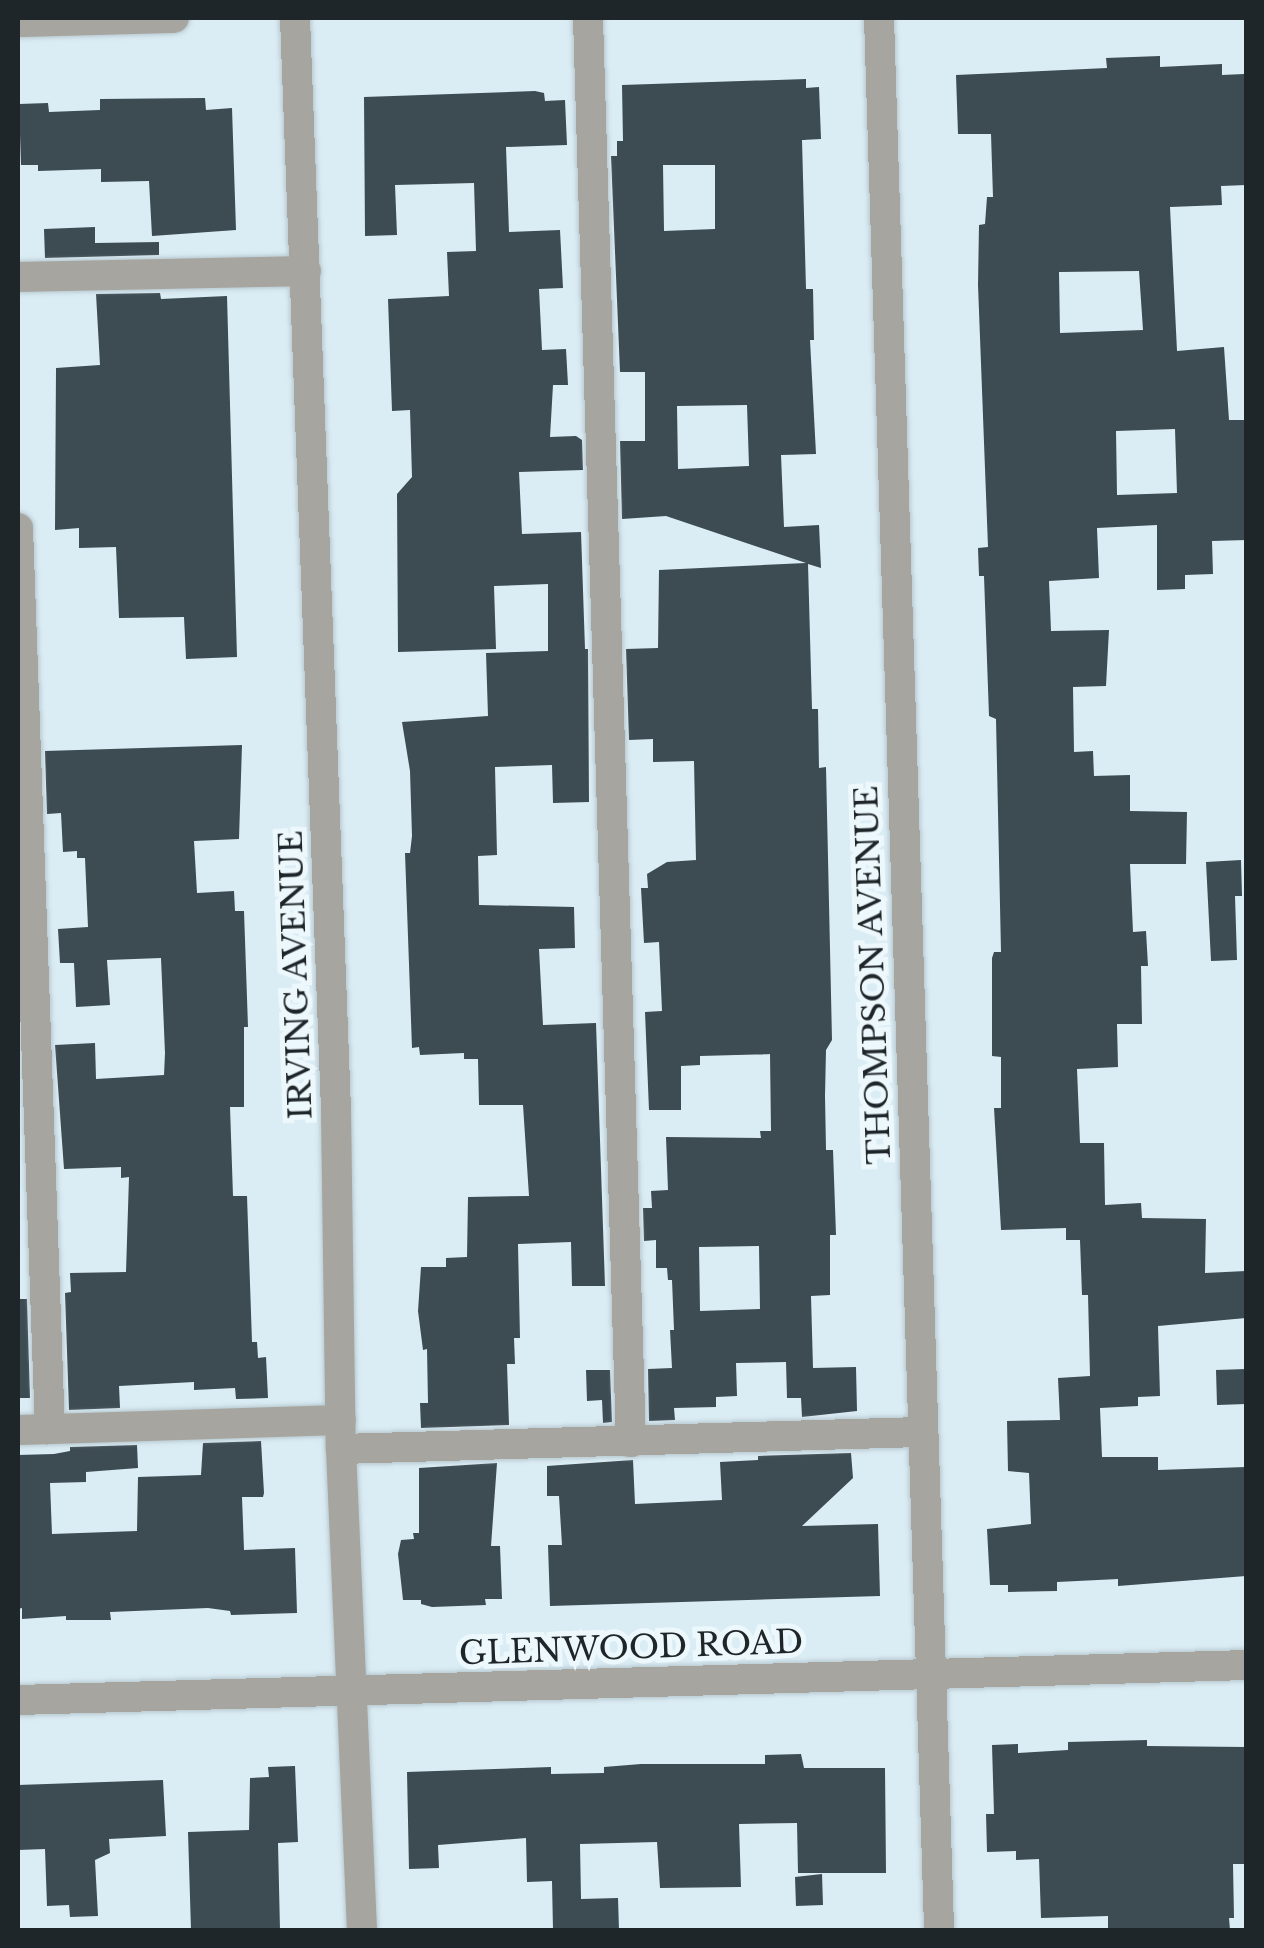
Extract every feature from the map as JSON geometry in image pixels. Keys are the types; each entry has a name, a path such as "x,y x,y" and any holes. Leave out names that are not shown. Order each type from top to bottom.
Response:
{"street":[{"path":"18,22 174,18"},
{"name":"IRVING AVENUE","path":"296,18 336,1092 341,1434 362,1930"},
{"path":"588,18 631,1442"},
{"name":"THOMPSON AVENUE","path":"879,18 940,1930"},
{"path":"18,277 306,271"},
{"path":"18,528 50,1429"},
{"path":"18,1430 631,1442 922,1432"},
{"name":"GLENWOOD ROAD","path":"18,1700 1246,1665"}],"building":[{"path":"1160,56 1160,67 1222,64 1222,75 1244,74 1246,185 1221,186 1222,205 1170,207 1177,351 1224,347 1229,420 1244,420 1246,540 1212,541 1213,574 1185,575 1185,589 1157,590 1157,525 1097,528 1099,578 1049,581 1051,631 1109,630 1106,686 1073,687 1074,752 1093,751 1094,776 1130,775 1130,811 1187,812 1186,864 1130,864 1133,932 1146,931 1148,966 1141,966 1142,1024 1117,1024 1118,1067 1077,1069 1080,1143 1104,1143 1105,1205 1141,1203 1142,1218 1206,1219 1205,1273 1246,1271 1246,1318 1158,1326 1160,1396 1138,1397 1138,1406 1100,1408 1102,1457 1158,1457 1158,1470 1246,1467 1246,1576 1118,1586 1118,1579 1057,1582 1057,1591 1008,1592 1008,1585 990,1585 987,1529 1031,1524 1029,1473 1008,1471 1007,1421 1060,1420 1058,1378 1090,1376 1088,1295 1082,1295 1080,1240 1066,1240 1066,1228 1001,1230 994,1108 1001,1108 1001,1057 992,1056 992,958 994,952 1001,952 996,719 989,716 984,576 979,576 978,548 988,547 978,285 979,225 985,224 987,197 993,197 991,134 958,134 956,75 1107,68 1106,58","holes":["1139,271 1143,330 1060,333 1059,272","1175,429 1177,493 1117,495 1116,431"]},
{"path":"806,79 806,88 819,87 821,139 802,140 806,289 813,289 814,340 810,340 816,454 781,455 784,527 819,525 821,568 808,564 812,709 818,709 819,768 826,767 832,1040 826,1050 826,1150 833,1150 836,1235 830,1235 830,1295 811,1296 813,1368 856,1367 857,1411 802,1417 801,1398 787,1398 786,1362 736,1363 737,1396 716,1397 716,1407 674,1408 675,1420 649,1421 648,1369 672,1368 672,1280 668,1280 667,1268 656,1268 656,1240 644,1241 643,1208 652,1208 651,1191 668,1190 666,1137 761,1138 760,1131 771,1131 770,1054 700,1056 700,1065 681,1066 681,1110 649,1110 645,1012 662,1011 659,942 644,943 641,888 648,888 647,874 667,862 696,860 694,761 653,762 653,739 629,740 626,649 658,648 659,570 806,563 666,516 622,519 620,441 645,441 645,372 620,372 611,156 617,156 617,141 623,141 622,85","holes":["663,165 715,165 715,229 664,231","747,405 749,466 678,469 677,406","759,1246 760,1309 700,1311 699,1247"]},
{"path":"544,93 545,101 565,100 567,145 506,147 509,232 560,230 563,288 539,289 542,350 566,349 568,385 553,385 550,437 576,436 582,440 583,470 519,472 522,534 581,532 588,649 589,802 553,803 552,765 495,767 497,855 478,856 479,905 574,907 575,948 539,949 543,1025 596,1023 605,1286 572,1286 571,1242 518,1244 520,1338 514,1338 515,1364 507,1364 509,1425 421,1428 420,1403 428,1403 427,1349 423,1350 418,1311 421,1267 446,1267 446,1258 467,1257 468,1197 529,1196 523,1105 479,1105 478,1059 464,1059 464,1053 420,1055 419,1047 412,1048 405,853 410,853 412,836 410,771 402,722 488,716 486,653 548,651 548,584 494,586 496,649 398,652 397,494 412,477 410,410 392,411 388,299 449,296 447,252 476,251 474,183 395,185 397,235 365,236 364,97"},
{"path":"205,98 206,110 232,108 236,230 152,236 149,181 101,182 101,169 38,171 38,165 21,165 19,104 48,103 49,112 100,110 100,99"},
{"path":"95,227 95,243 159,242 159,255 45,258 44,229"},
{"path":"160,293 161,299 227,296 237,657 186,659 184,617 119,618 116,547 79,548 79,528 55,530 56,368 100,365 96,294"},
{"path":"242,745 239,839 194,841 197,893 234,891 235,911 244,911 248,1027 244,1027 244,1107 230,1107 233,1196 247,1196 252,1342 257,1342 258,1358 266,1357 268,1398 236,1399 235,1388 194,1390 194,1382 119,1386 120,1408 69,1410 65,1293 71,1292 70,1273 126,1272 129,1177 121,1178 121,1167 64,1169 55,1045 95,1043 96,1079 164,1075 165,1053 161,958 107,960 110,1005 76,1007 74,963 60,963 58,929 88,927 85,858 77,858 77,851 63,852 61,813 47,814 45,751"},
{"path":"1241,860 1242,896 1235,896 1237,960 1211,961 1206,862"},
{"path":"18,1299 27,1299 30,1398 18,1398"},
{"path":"1246,1369 1246,1404 1217,1405 1216,1370"},
{"path":"586,1370 610,1370 612,1422 603,1423 602,1400 587,1401"},
{"path":"261,1441 264,1493 263,1497 242,1497 244,1550 295,1548 297,1613 231,1615 230,1611 208,1608 110,1612 111,1620 66,1620 66,1616 22,1619 22,1608 18,1609 18,1455 54,1454 70,1451 70,1447 137,1445 138,1468 86,1472 86,1482 50,1483 52,1534 137,1531 138,1477 201,1475 203,1443"},
{"path":"851,1453 853,1478 802,1526 878,1524 880,1596 550,1606 548,1545 562,1545 559,1496 547,1496 547,1466 633,1460 635,1504 722,1500 720,1462 758,1460 758,1456"},
{"path":"497,1463 491,1546 500,1546 502,1599 485,1599 486,1605 432,1607 421,1604 421,1600 403,1600 398,1554 401,1540 414,1539 413,1533 419,1533 419,1468"},
{"path":"1147,1740 1147,1746 1246,1747 1246,1864 1233,1864 1234,1918 1229,1918 1230,1930 1108,1930 1108,1916 1041,1918 1039,1859 1016,1860 1016,1851 987,1852 986,1814 994,1814 992,1745 1018,1744 1018,1753 1068,1750 1068,1742"},
{"path":"801,1754 804,1768 885,1768 886,1873 798,1873 797,1823 739,1824 741,1887 660,1888 657,1842 580,1844 581,1899 618,1898 619,1930 553,1930 552,1881 527,1882 526,1838 438,1845 439,1868 409,1869 407,1772 551,1767 551,1774 604,1773 604,1767 641,1764 765,1764 765,1755"},
{"path":"295,1766 298,1842 278,1843 280,1930 191,1930 188,1832 249,1830 250,1778 269,1777 268,1767"},
{"path":"163,1780 166,1836 109,1839 110,1853 95,1860 98,1916 70,1917 69,1905 47,1906 45,1849 18,1850 18,1785"},
{"path":"822,1874 823,1905 796,1906 795,1877"}]}
